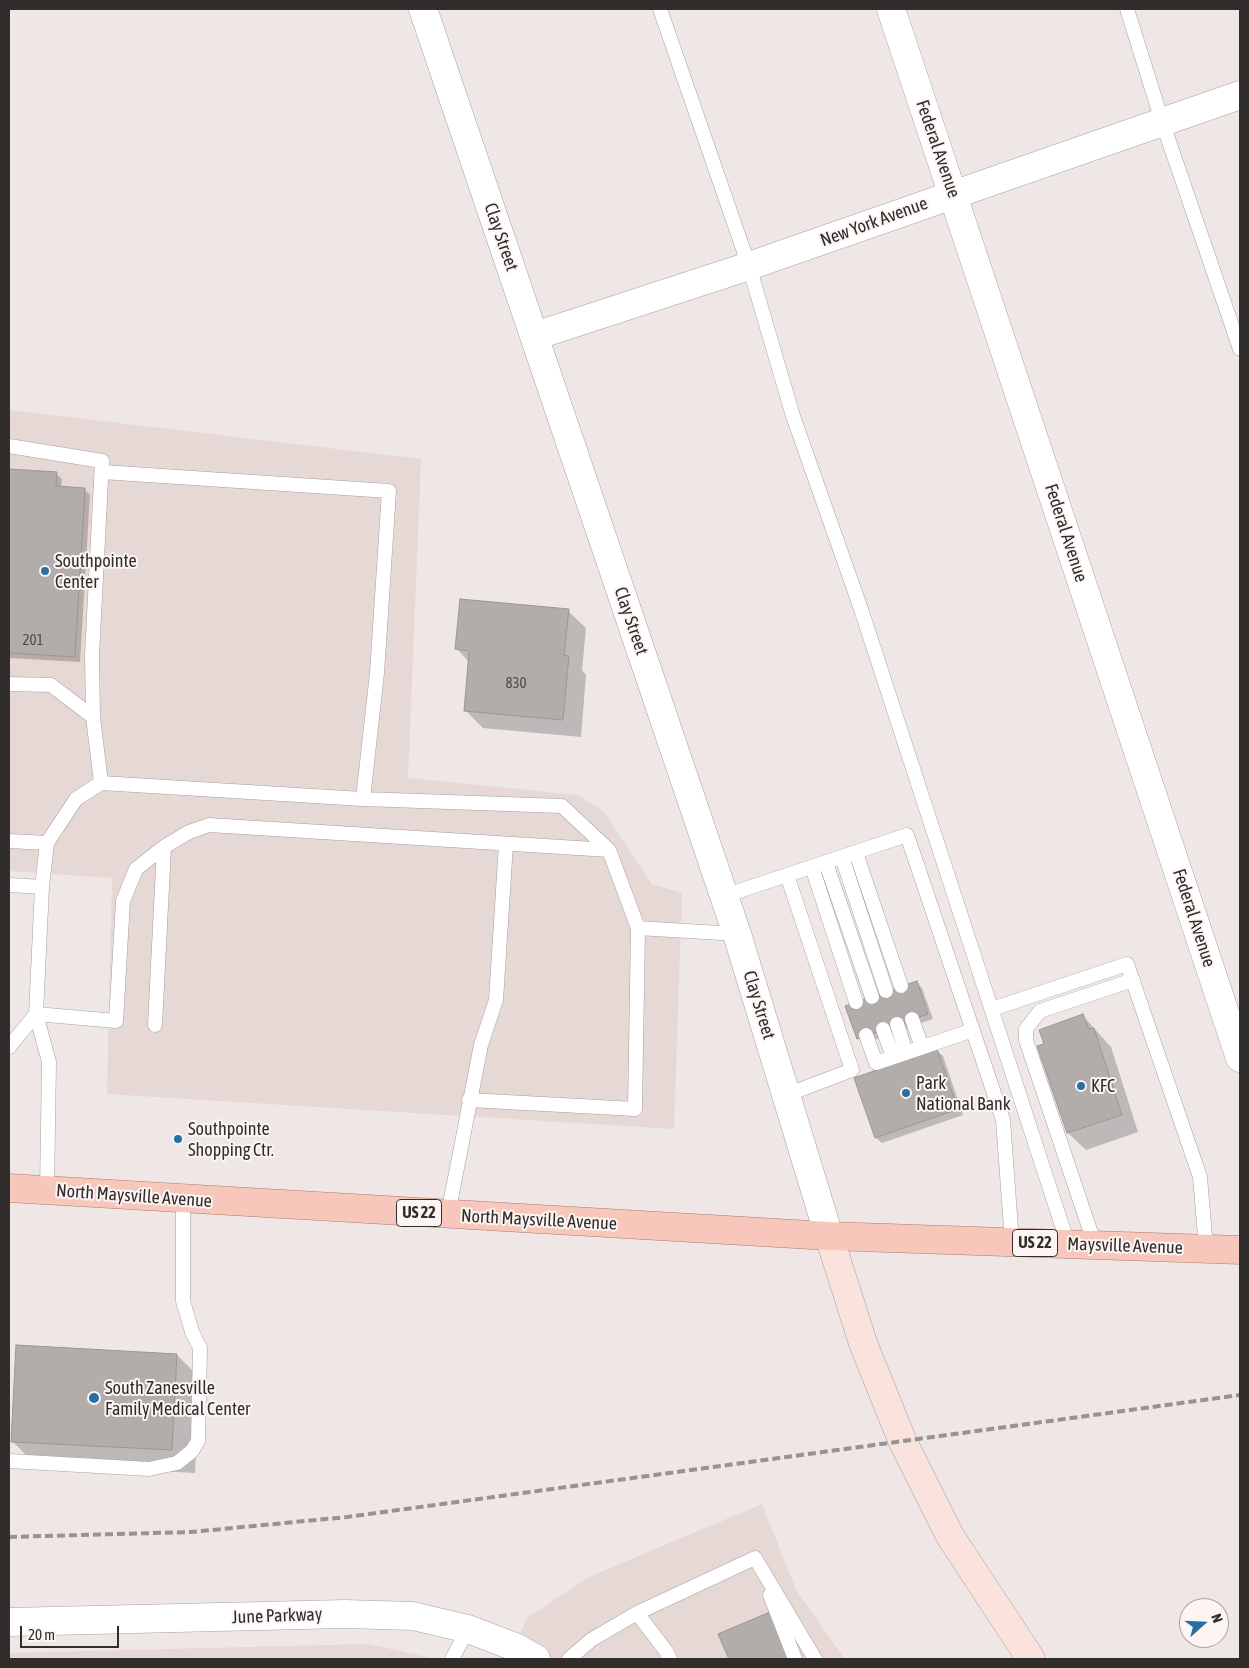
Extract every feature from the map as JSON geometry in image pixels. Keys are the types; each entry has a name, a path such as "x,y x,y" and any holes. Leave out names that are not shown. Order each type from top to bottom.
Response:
{"main road":[{"name":"North Maysville Avenue","path":"9,1188 183,1200 829,1236"},
{"name":"Maysville Avenue","path":"829,1236 1240,1250"},
{"path":"829,1236 863,1343 902,1440 950,1536 1031,1659"}],"street":[{"name":"Clay Street","path":"423,9 737,934 829,1236"},
{"name":"Federal Avenue","path":"891,9 1240,1058"},
{"name":"New York Avenue","path":"535,336 749,266 1240,95"},
{"name":"June Parkway","path":"9,1622 345,1614 413,1616 468,1629 515,1647 536,1659"}],"lane":[{"path":"660,9 749,266 793,416 861,609 992,1009 1082,1244"},
{"path":"1128,9 1162,121 1240,349"},
{"path":"9,446 102,461 92,655 93,717 101,783"},
{"path":"102,472 389,491 377,673 363,799"},
{"path":"9,684 51,685 93,717"},
{"path":"47,1190 49,1062 36,1014 42,887 47,843 76,799 101,783 363,799 562,806 609,850 638,928 635,1109 470,1100"},
{"path":"36,1014 116,1021 123,901 136,869 164,846 189,832 209,825 609,850"},
{"path":"724,896 907,835 1004,1120 1012,1242"},
{"path":"9,841 47,843"},
{"path":"448,1214 481,1045 496,1000 506,844"},
{"path":"155,1025 164,846"},
{"path":"856,853 901,986"},
{"path":"842,857 886,992"},
{"path":"826,863 872,997"},
{"path":"812,867 856,1002"},
{"path":"786,1095 852,1070 787,875"},
{"path":"9,885 42,887"},
{"path":"638,928 737,934"},
{"path":"992,1009 1127,964 1200,1177 1206,1248"},
{"path":"1082,1244 1026,1040 1026,1029 1040,1012 1133,980"},
{"path":"9,1047 36,1014"},
{"path":"912,1019 922,1048"},
{"path":"897,1024 899,1055"},
{"path":"883,1029 899,1055"},
{"path":"866,1035 876,1063 973,1030"},
{"path":"9,1461 149,1469 177,1464 192,1451 198,1441 200,1348 192,1332 183,1301 183,1200"},
{"path":"569,1659 591,1640 638,1613 755,1558"},
{"path":"755,1558 796,1659"},
{"path":"755,1558 815,1659"},
{"path":"638,1613 670,1659"},
{"path":"452,1659 468,1629"}],"shaded area":[{"path":"9,410 421,459 408,778 578,795 604,812 652,884 682,893 674,1129 107,1094 112,878 9,871"},
{"path":"762,1504 797,1592 845,1659 509,1659 527,1618 589,1577"},
{"path":"368,1644 436,1659 9,1659 9,1653"}],"building":[{"name":"Southpointe Center","path":"9,469 57,472 56,486 85,488 75,657 9,653"},
{"path":"460,599 569,609 564,655 569,656 563,720 464,711 469,651 455,649"},
{"path":"917,981 928,1014 857,1039 845,1006"},
{"name":"KFC","path":"1083,1014 1089,1029 1094,1028 1122,1115 1067,1133 1037,1046 1044,1044 1039,1030"},
{"name":"Park National Bank","path":"937,1049 958,1109 875,1138 854,1078"},
{"name":"South Zanesville Family Medical Center","path":"16,1345 177,1354 172,1450 11,1442"},
{"path":"770,1612 790,1659 729,1659 718,1634"}],"railway":[{"path":"9,1537 191,1532 347,1517 1240,1395"}],"place":[{"name":"Southpointe Center","path":"45,571"},
{"name":"KFC","path":"1081,1086"},
{"name":"Park National Bank","path":"906,1093"},
{"name":"Southpointe Shopping Ctr.","path":"178,1139"},
{"name":"South Zanesville Family Medical Center","path":"94,1398"}]}
